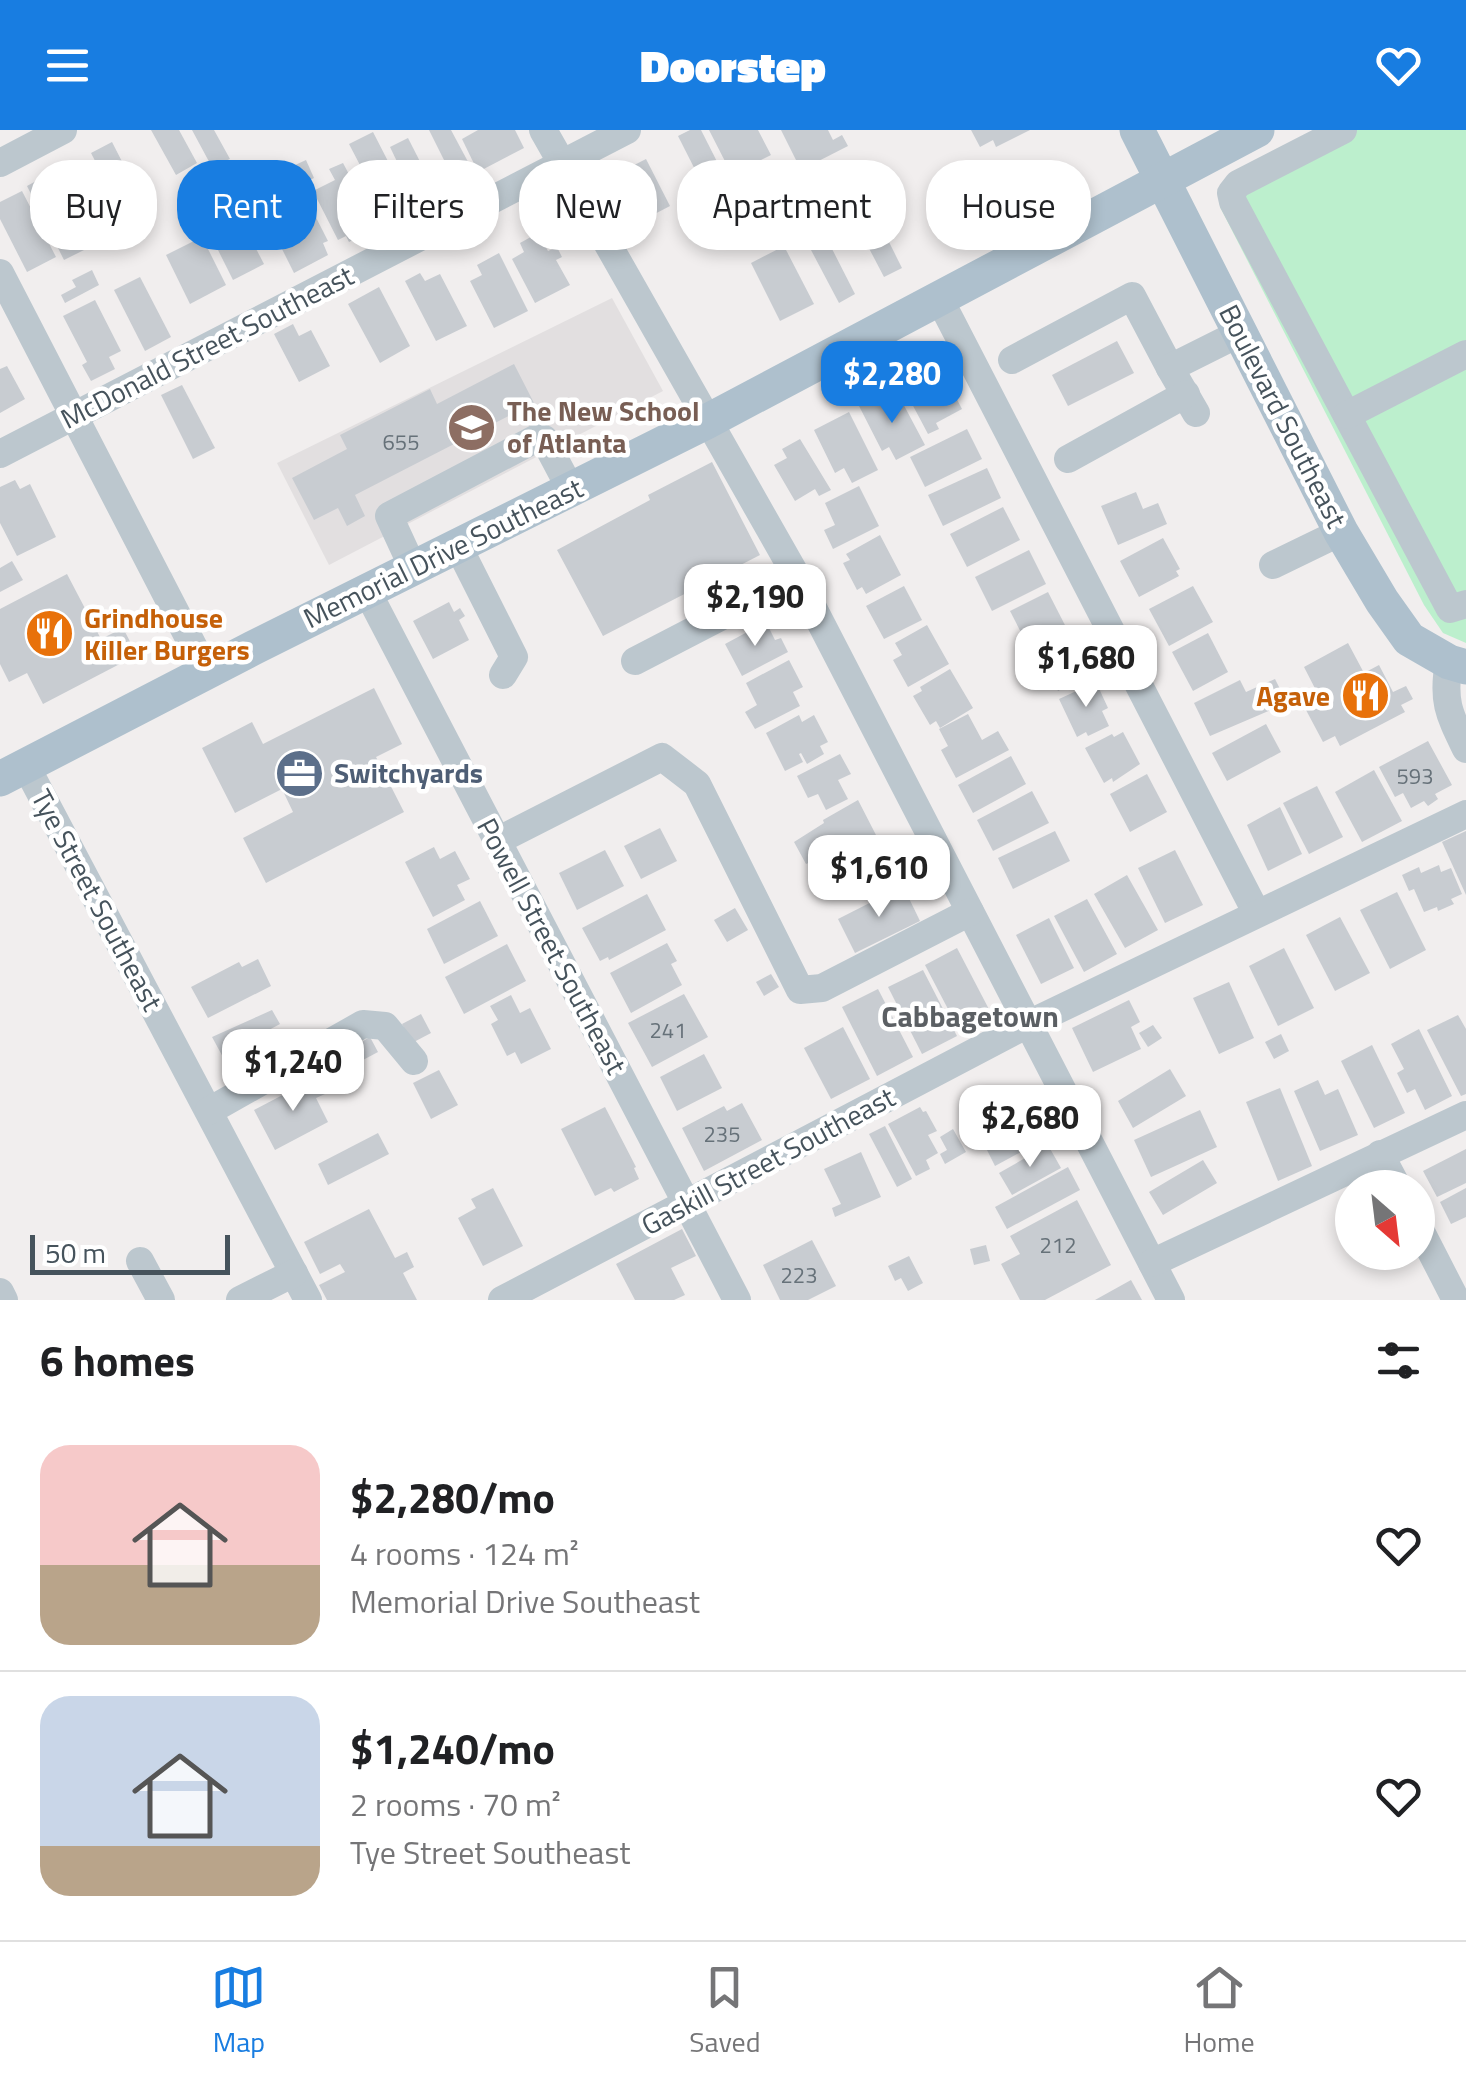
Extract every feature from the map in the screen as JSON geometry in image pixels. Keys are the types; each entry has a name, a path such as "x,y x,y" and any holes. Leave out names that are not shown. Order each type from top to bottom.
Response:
{"main road":[{"name":"Boulevard Southeast","path":"1137,130 1341,532 1409,639 1458,665"},
{"name":"Memorial Drive Southeast","path":"13,772 708,422 1256,130"}],"street":[{"path":"0,162 63,130"},
{"path":"543,130 558,160"},
{"name":"McDonald Street Southeast","path":"568,160 627,130"},
{"path":"1343,130 1238,184 1231,193 1233,202 1450,610 1466,604"},
{"name":"McDonald Street Southeast","path":"0,454 519,185"},
{"path":"609,250 797,577 1170,1300"},
{"path":"0,273 208,673"},
{"path":"1012,360 1132,296 1191,404 1068,459"},
{"path":"939,298 1256,912"},
{"path":"1170,368 1240,332"},
{"path":"1346,415 1466,354"},
{"path":"413,568 389,516 539,437 544,439 571,490"},
{"path":"1272,565 1341,532"},
{"path":"458,546 514,657 503,675"},
{"path":"635,661 797,577"},
{"name":"Powell Street Southeast","path":"367,591 736,1300"},
{"path":"1458,665 1444,690 1446,710 1466,748"},
{"path":"498,841 662,757 697,784 800,990 822,988 970,912"},
{"name":"Tye Street Southeast","path":"13,772 209,1112 308,1300"},
{"name":"Gaskill Street Southeast","path":"502,1300 1028,1024 1466,814"},
{"path":"209,1112 363,1024 385,1026 414,1061"},
{"path":"1152,1263 1466,1115"},
{"path":"1380,1154 1388,1170"},
{"path":"1435,1259 1456,1300"},
{"path":"140,1261 161,1300"},
{"path":"240,1300 294,1272"},
{"path":"0,1292 4,1300"}],"shaded area":[{"name":"The New School of Atlanta","path":"612,298 663,391 329,565 277,463"}],"green space":[{"path":"1332,130 1466,130 1466,643 1443,633 1424,605 1220,207 1225,189"}],"building":[{"path":"151,130 179,130 195,160 177,160 176,175"},
{"path":"192,130 214,130 230,159 208,160"},
{"path":"429,130 451,130 467,160 444,160"},
{"path":"478,130 515,130 524,148 499,161 472,160 462,139"},
{"path":"701,130 716,160 690,160 678,136"},
{"path":"709,130 758,130 771,155 761,160 724,160"},
{"path":"781,130 828,130 833,140 842,135 848,146 821,160 796,160"},
{"path":"971,130 1030,130 996,147 993,140 980,147"},
{"path":"373,132 387,160 357,160 349,144"},
{"path":"408,138 419,160 396,160 390,147"},
{"path":"112,142 121,160 95,160 91,153"},
{"path":"337,166 337,238 317,199 317,189 335,180 329,169"},
{"path":"657,181 670,206 657,213"},
{"path":"22,191 30,207 30,250 52,250 56,257 27,272 0,219 0,202"},
{"path":"317,219 328,241 323,243 328,255 294,273 282,250 317,250"},
{"path":"59,250 84,250 64,260"},
{"path":"177,250 208,250 226,285 190,304 166,255"},
{"path":"218,250 257,250 264,264 233,280"},
{"path":"558,250 562,257 556,260 570,285 535,303 512,259 524,252"},
{"path":"776,250 786,250 814,304 780,321 751,263"},
{"path":"811,250 833,250 855,294 839,303"},
{"path":"870,250 893,250 902,268 884,277"},
{"path":"499,253 528,311 494,328 470,281 482,275 477,265"},
{"path":"92,270 99,285 65,303 61,295 76,287 72,280"},
{"path":"420,273 425,281 440,274 467,326 436,341 405,281"},
{"path":"140,277 171,337 145,351 114,290"},
{"path":"379,287 410,346 380,363 348,304"},
{"path":"95,300 121,351 109,357 115,369 91,381 82,365 87,362 63,316"},
{"path":"293,324 299,336 311,330 330,366 299,382 274,334"},
{"path":"1117,341 1134,373 1068,406 1052,375"},
{"path":"514,364 534,403 355,495 365,516 347,526 338,508 314,520 292,478 347,449 340,435 430,389 437,404"},
{"path":"7,366 25,399 0,413 0,369"},
{"path":"924,373 928,381 943,373 962,409 936,423 939,429 928,434 902,385"},
{"path":"182,385 215,448 193,459 161,395"},
{"path":"877,394 883,404 899,396 925,445 896,460 889,447 882,451 858,404"},
{"path":"849,412 878,470 852,483 844,468 835,473 814,430"},
{"path":"967,429 982,459 925,487 910,457"},
{"path":"800,439 831,490 819,496 815,489 795,501 774,465 787,458 782,449"},
{"path":"712,462 760,555 603,636 557,550"},
{"path":"987,468 1001,498 943,526 928,495"},
{"path":"15,480 20,489 30,484 56,537 17,556 0,523 0,487"},
{"path":"859,486 879,526 833,549 824,530 835,525 825,503"},
{"path":"1136,492 1143,509 1158,503 1167,524 1118,545 1101,506"},
{"path":"1003,507 1020,540 967,567 950,534"},
{"path":"880,535 901,575 866,594 862,587 857,590 843,563 850,560 846,554"},
{"path":"1163,538 1180,569 1176,571 1179,576 1139,597 1120,561"},
{"path":"1029,550 1046,584 992,611 975,577"},
{"path":"12,561 23,580 0,592 0,568"},
{"name":"Grindhouse Killer Burgers","path":"67,574 101,639 123,628 137,655 43,704 27,673 9,682 0,664 0,609"},
{"path":"904,586 922,620 884,639 866,606"},
{"path":"1193,586 1213,622 1169,646 1149,609"},
{"path":"1048,592 1068,631 1030,650 1010,611"},
{"path":"449,602 454,612 460,608 465,616 459,620 469,640 433,659 413,621"},
{"path":"766,622 775,640 781,638 788,652 742,676 725,644"},
{"path":"927,625 949,664 908,687 893,660 902,655 895,643"},
{"path":"1208,633 1228,672 1193,691 1172,652"},
{"path":"1063,642 1066,648 1075,644 1091,673 1058,691 1039,656"},
{"name":"Agave","path":"1348,643 1364,673 1379,665 1393,692 1406,686 1413,699 1401,705 1405,712 1340,746 1335,736 1323,742 1306,710 1322,702 1304,667"},
{"path":"789,660 803,687 793,692 800,706 755,729 745,712 757,705 746,683"},
{"path":"950,669 973,708 940,728 936,721 930,725 913,696 922,691 920,687"},
{"path":"1275,679 1287,703 1210,736 1194,703 1240,680 1246,692"},
{"path":"1096,682 1108,708 1102,711 1109,726 1077,737 1059,699"},
{"name":"Switchyards","path":"374,688 402,744 376,757 404,812 266,883 243,838 293,812 282,789 235,813 202,748 252,722 263,744"},
{"path":"968,714 982,740 998,731 1009,750 956,778 941,750 948,746 939,729"},
{"path":"799,715 802,722 814,715 828,742 820,746 824,754 807,764 801,753 803,762 785,771 766,733"},
{"path":"1266,724 1281,752 1227,781 1212,753"},
{"path":"1123,732 1140,764 1113,782 1112,778 1104,783 1085,748"},
{"path":"1428,741 1452,785 1435,794 1438,799 1428,806 1424,801 1411,808 1403,793 1395,797 1379,767"},
{"path":"840,754 851,774 838,780 848,799 826,810 818,794 808,798 797,776"},
{"path":"1011,756 1026,784 973,813 958,785"},
{"path":"1374,770 1402,821 1362,842 1335,792"},
{"path":"1147,774 1167,812 1130,832 1110,794"},
{"path":"1317,786 1343,837 1309,854 1283,803"},
{"path":"1032,791 1049,823 993,851 977,820"},
{"path":"858,800 876,835 840,854 838,851 806,864 794,842"},
{"path":"1280,807 1302,854 1268,871 1247,825"},
{"path":"660,828 677,861 641,879 624,846"},
{"path":"1055,831 1070,861 1013,889 998,858"},
{"path":"1466,831 1466,895 1442,842"},
{"path":"881,842 894,866 883,872 889,883 858,900 844,872 839,875 834,867"},
{"path":"434,847 440,859 455,851 470,879 457,885 465,900 433,917 405,862"},
{"path":"605,850 624,886 577,910 559,873"},
{"path":"1175,850 1203,905 1165,923 1138,868"},
{"path":"1439,865 1441,872 1451,868 1462,894 1451,899 1454,904 1424,912 1414,889 1409,891 1402,875 1419,867 1421,873"},
{"path":"1127,875 1158,930 1125,948 1094,894"},
{"path":"903,886 920,921 855,953 838,919"},
{"path":"1397,892 1426,950 1390,969 1360,910"},
{"path":"647,894 666,930 600,961 582,928"},
{"path":"1087,899 1117,954 1084,972 1054,916"},
{"path":"480,901 498,936 444,964 427,929"},
{"path":"735,908 748,930 727,942 714,920"},
{"path":"1340,917 1370,973 1335,991 1306,935"},
{"path":"1049,918 1074,968 1041,984 1016,935"},
{"path":"667,943 677,961 671,964 682,985 631,1013 610,973"},
{"path":"507,944 526,981 464,1014 445,977"},
{"path":"957,948 992,1015 960,1032 925,965"},
{"path":"1284,948 1314,1008 1278,1026 1249,966"},
{"path":"258,959 271,986 208,1018 191,987 239,962 242,967"},
{"path":"923,970 957,1036 922,1054 888,987"},
{"path":"771,974 779,987 764,996 756,982"},
{"path":"1229,982 1254,1038 1219,1054 1193,998"},
{"path":"878,989 913,1057 877,1076 842,1007"},
{"path":"684,994 708,1037 652,1067 628,1023"},
{"path":"511,995 520,1013 530,1008 551,1049 521,1064 515,1052 507,1056 491,1024 498,1020 490,1006"},
{"path":"1129,1000 1140,1022 1131,1027 1141,1049 1093,1072 1072,1028"},
{"path":"272,1010 280,1024 267,1031 269,1036 224,1059 212,1037"},
{"path":"421,1014 431,1033 412,1043 402,1024"},
{"path":"1458,1015 1466,1029 1466,1094 1461,1096 1427,1030"},
{"path":"1153,1025 1162,1038 1148,1047 1139,1033"},
{"path":"843,1027 870,1079 831,1099 804,1048"},
{"path":"1419,1029 1452,1096 1425,1110 1415,1089 1407,1093 1397,1073 1404,1069 1391,1044"},
{"path":"1281,1034 1289,1051 1274,1059 1265,1042"},
{"path":"370,1037 378,1052 363,1060 356,1045"},
{"path":"1372,1045 1405,1113 1374,1128 1341,1061"},
{"path":"704,1054 722,1088 677,1111 660,1077"},
{"path":"1170,1069 1186,1096 1133,1128 1118,1101"},
{"path":"439,1070 458,1105 431,1119 413,1083"},
{"path":"317,1077 325,1094 316,1098 328,1122 275,1150 254,1110"},
{"path":"1318,1080 1325,1095 1338,1089 1358,1135 1320,1151 1294,1091"},
{"path":"1017,1086 1033,1114 977,1145 962,1117"},
{"path":"1280,1088 1312,1166 1278,1181 1246,1102"},
{"path":"742,1103 762,1140 704,1171 682,1128 724,1106 727,1111"},
{"path":"605,1107 639,1179 614,1192 611,1188 595,1196 561,1129"},
{"path":"920,1107 937,1131 928,1135 938,1153 926,1160 930,1169 916,1176 888,1124"},
{"path":"1200,1110 1217,1147 1151,1177 1134,1140"},
{"path":"1033,1117 1045,1139 995,1166 984,1144"},
{"path":"885,1126 912,1179 897,1187 869,1134"},
{"path":"953,1129 966,1152 945,1164 940,1154 947,1150 940,1137"},
{"path":"378,1133 389,1154 328,1185 318,1164"},
{"path":"1048,1145 1061,1168 1012,1195 999,1173"},
{"path":"1466,1149 1466,1183 1437,1197 1435,1170 1425,1170"},
{"path":"861,1152 881,1197 835,1217 832,1208 841,1204 824,1169"},
{"path":"1203,1160 1217,1183 1163,1215 1149,1192"},
{"path":"1068,1167 1080,1190 1007,1229 995,1207"},
{"path":"493,1188 523,1246 483,1266 458,1218 476,1208 471,1199"},
{"path":"1466,1188 1466,1217 1451,1224 1440,1202"},
{"path":"1077,1200 1111,1265 1045,1300 1020,1300 1001,1264 1020,1254 1010,1236"},
{"path":"369,1209 395,1258 407,1252 414,1267 403,1273 417,1300 327,1300 319,1285 345,1272 340,1264 320,1274 304,1242"},
{"path":"682,1229 696,1256 671,1268 685,1295 674,1300 635,1300 616,1264"},
{"path":"812,1240 836,1286 808,1300 780,1300 763,1265"},
{"path":"986,1245 990,1261 974,1265 970,1249"},
{"path":"909,1256 923,1283 908,1291 901,1278 895,1281 888,1266"},
{"path":"1131,1280 1142,1300 1095,1300"}],"place":[{"name":"The New School of Atlanta","path":"472,427"},
{"name":"Grindhouse Killer Burgers","path":"49,634"},
{"name":"Agave","path":"1365,696"},
{"name":"Switchyards","path":"299,773"}],"district":[{"name":"Cabbagetown","path":"970,1017"}]}
